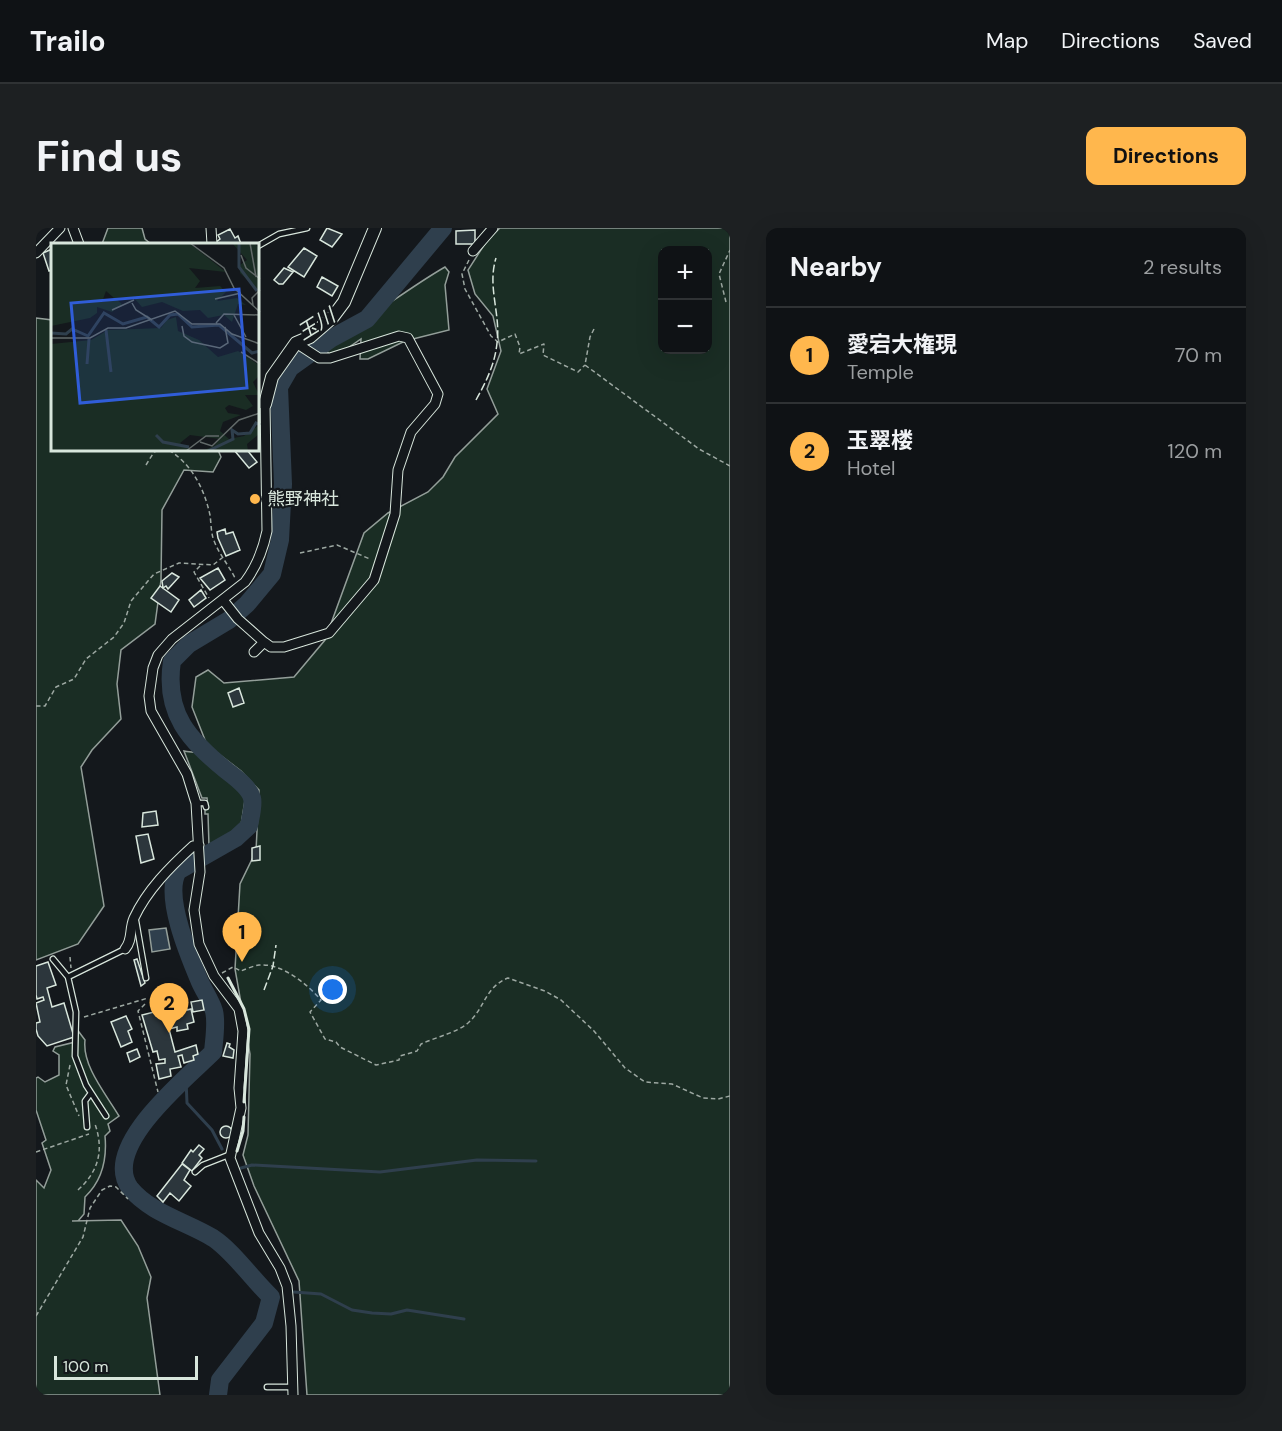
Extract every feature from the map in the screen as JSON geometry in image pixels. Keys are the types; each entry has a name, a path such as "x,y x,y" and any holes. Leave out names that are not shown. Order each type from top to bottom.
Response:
{"street":[{"path":"36,253 60,228"},
{"path":"73,228 79,243"},
{"path":"211,228 212,243"},
{"path":"293,1391 287,1286 280,1268 259,1233 230,1158 241,1108 239,1088 243,1031 239,1009 214,976 199,944 194,910 200,872 196,803 187,774 151,711 150,684 159,655 171,639 240,587 254,570 267,531 261,403 272,376 300,345 332,318 344,302 375,228"},
{"path":"473,251 494,228"},
{"path":"223,600 271,648 312,640 333,630 350,606 374,580 395,514 398,470 415,425 438,400 438,389 412,341 402,336 330,358 319,358 300,345"},
{"path":"254,652 264,642"},
{"path":"125,949 129,944 135,916 162,875 192,846 199,847"}],"lane":[{"path":"260,245 279,234 307,228"},
{"path":"196,803 205,803 206,807"},
{"path":"135,916 146,978"},
{"path":"70,976 125,949"},
{"path":"53,959 70,976 77,1018 75,1056 91,1093 106,1116"},
{"path":"87,1126 85,1101 91,1093"},
{"path":"195,1172 203,1165 231,1154"},
{"path":"267,1387 293,1391"}],"path":[{"path":"726,302 718,274 730,250"},
{"path":"473,251 462,274 465,289 491,336 498,342 515,334 520,347 519,354 544,344 543,355 578,372 585,365 590,337 594,329"},
{"path":"585,365 699,449 730,466"},
{"path":"146,465 154,452"},
{"path":"171,452 197,476 210,514 212,536 222,558 228,562 240,587"},
{"path":"300,553 337,545 381,563"},
{"path":"36,706 45,706 56,687 74,679 86,659 114,637 124,623 131,601 154,574 179,563 213,565 222,558"},
{"path":"201,565 194,572 214,606"},
{"path":"70,957 70,976"},
{"path":"233,968 241,971 259,965 273,966 299,979 321,1000 310,1012 321,1035 376,1065 399,1060 400,1056 417,1051 421,1044 466,1025 475,1017 492,987 508,978 545,991 561,1000 594,1031 625,1068 645,1082 672,1084 703,1098 718,1099 730,1096"},
{"path":"77,1018 148,998"},
{"path":"145,1004 138,1011 158,1092"},
{"path":"36,1152 89,1135 87,1126 82,1122 72,1104 66,1085 66,1073 75,1056"},
{"path":"78,1190 86,1183 100,1156 96,1126 90,1111 86,1109"},
{"path":"36,1316 83,1237 90,1208 102,1190 110,1186 116,1187 128,1199"}],"green space":[{"path":"108,228 142,228 145,239 150,243 102,243"},
{"path":"500,228 730,228 730,1395 307,1395 299,1281 254,1186 243,1155 248,1135 250,1054 235,969 240,884 256,851 259,790 241,771 207,745 192,707 196,677 208,670 224,683 294,677 325,640 364,533 388,513 428,492 443,477 455,457 498,414 487,389 501,351 493,316 475,294 468,270 488,239"},
{"path":"445,267 449,272 445,285 449,330 405,341 368,359 360,359 361,339 339,354 331,355 325,350 328,342"},
{"path":"36,318 51,320 51,452 219,452 221,457 213,472 184,470 162,510 161,580 155,624 121,650 117,684 121,719 92,750 81,767 104,906 78,944 36,960"},
{"path":"184,751 203,755 246,794 240,831 228,840 209,846 208,814 205,814 205,808 208,807 207,798 202,798"},
{"path":"79,1032 85,1040 87,1060 91,1070 119,1116 108,1124 110,1131 105,1136 102,1169 96,1184 85,1197 84,1214 78,1221 121,1220 138,1246 151,1277 147,1298 160,1395 36,1395 36,1180 44,1188 51,1170 42,1143 46,1140 36,1110 36,1078 45,1082 59,1075 59,1055 53,1051 55,1047 75,1042"}],"water":[{"path":"166,928 170,949 152,952 149,930"}],"building":[{"path":"327,228 342,234 332,247 320,240"},
{"path":"230,229 235,238 238,236 241,243 217,243 220,239 218,235"},
{"path":"475,230 475,244 456,244 456,231"},
{"path":"304,248 317,256 304,277 288,267"},
{"path":"51,249 51,270 49,271 43,253"},
{"path":"284,268 293,272 283,284 279,284 274,280"},
{"path":"322,277 338,286 332,296 317,287"},
{"path":"236,452 249,452 257,462 249,468"},
{"path":"225,529 226,534 233,532 240,550 226,556 217,532"},
{"path":"218,568 225,580 210,590 200,578"},
{"path":"172,573 179,577 168,589 166,586 163,588 162,581"},
{"path":"160,586 179,600 171,612 151,598"},
{"path":"201,590 206,598 194,607 189,600"},
{"path":"239,688 244,703 233,707 228,693"},
{"path":"156,811 158,825 142,827 143,813"},
{"path":"148,834 154,859 141,863 136,836"},
{"path":"260,846 260,860 252,861 252,848"},
{"path":"137,959 145,983 141,986 134,960"},
{"path":"48,962 56,985 47,988 52,1007 64,1003 74,1037 47,1046 38,1036 36,1029 36,1023 40,1022 36,1003 44,1000 43,997 37,999 36,995 36,966"},
{"path":"202,1000 204,1010 193,1012 191,1002"},
{"path":"185,1002 187,1010 191,1009 194,1022 187,1024 188,1029 177,1031 177,1027 169,1029 175,1052 196,1045 198,1054 193,1056 194,1060 184,1063 182,1055 178,1056 181,1067 170,1069 171,1076 159,1079 156,1064 165,1063 165,1059 159,1060 157,1051 153,1052 142,1015"},
{"path":"126,1016 132,1029 128,1031 132,1042 121,1047 111,1022"},
{"path":"227,1043 234,1050 233,1058 223,1056"},
{"path":"137,1049 140,1057 130,1062 127,1053"},
{"path":"228,1126 232,1132 228,1138 224,1138 220,1130"},
{"path":"199,1145 204,1149 199,1155 202,1158 192,1171 182,1163 191,1150 193,1152"},
{"path":"182,1164 190,1170 184,1180 191,1186 179,1201 170,1193 163,1202 157,1196"}],"waterway":[{"name":"玉川","path":"218,1395 220,1380 264,1323 271,1297 213,1238 158,1211 138,1197 130,1188 124,1171 127,1153 136,1134 150,1114 213,1052 214,1011 195,971 179,926 175,910 174,882 178,871 236,838 249,826 252,809 252,798 245,786 213,760 182,724 172,696 172,661 189,644 229,620 247,604 272,574 280,540 283,484 279,387 290,368 332,338 367,319 443,228"},
{"path":"186,1080 187,1103 212,1130 222,1149"},
{"path":"241,1168 252,1165 380,1172 477,1160 536,1161"},
{"path":"294,1292 321,1294 352,1310 391,1314 407,1310 464,1319"}],"fence":[{"path":"476,400 490,373 496,351 498,332 493,290 496,258"},
{"path":"264,990 273,966 276,945"}],"wall":[{"path":"228,978 244,1009 249,1029 244,1102"},
{"path":"237,1151 243,1131 244,1117"}],"place":[{"name":"熊野神社","path":"255,499"},
{"name":"愛宕大権現","path":"242,962"},
{"name":"玉翠楼","path":"169,1033"}]}
